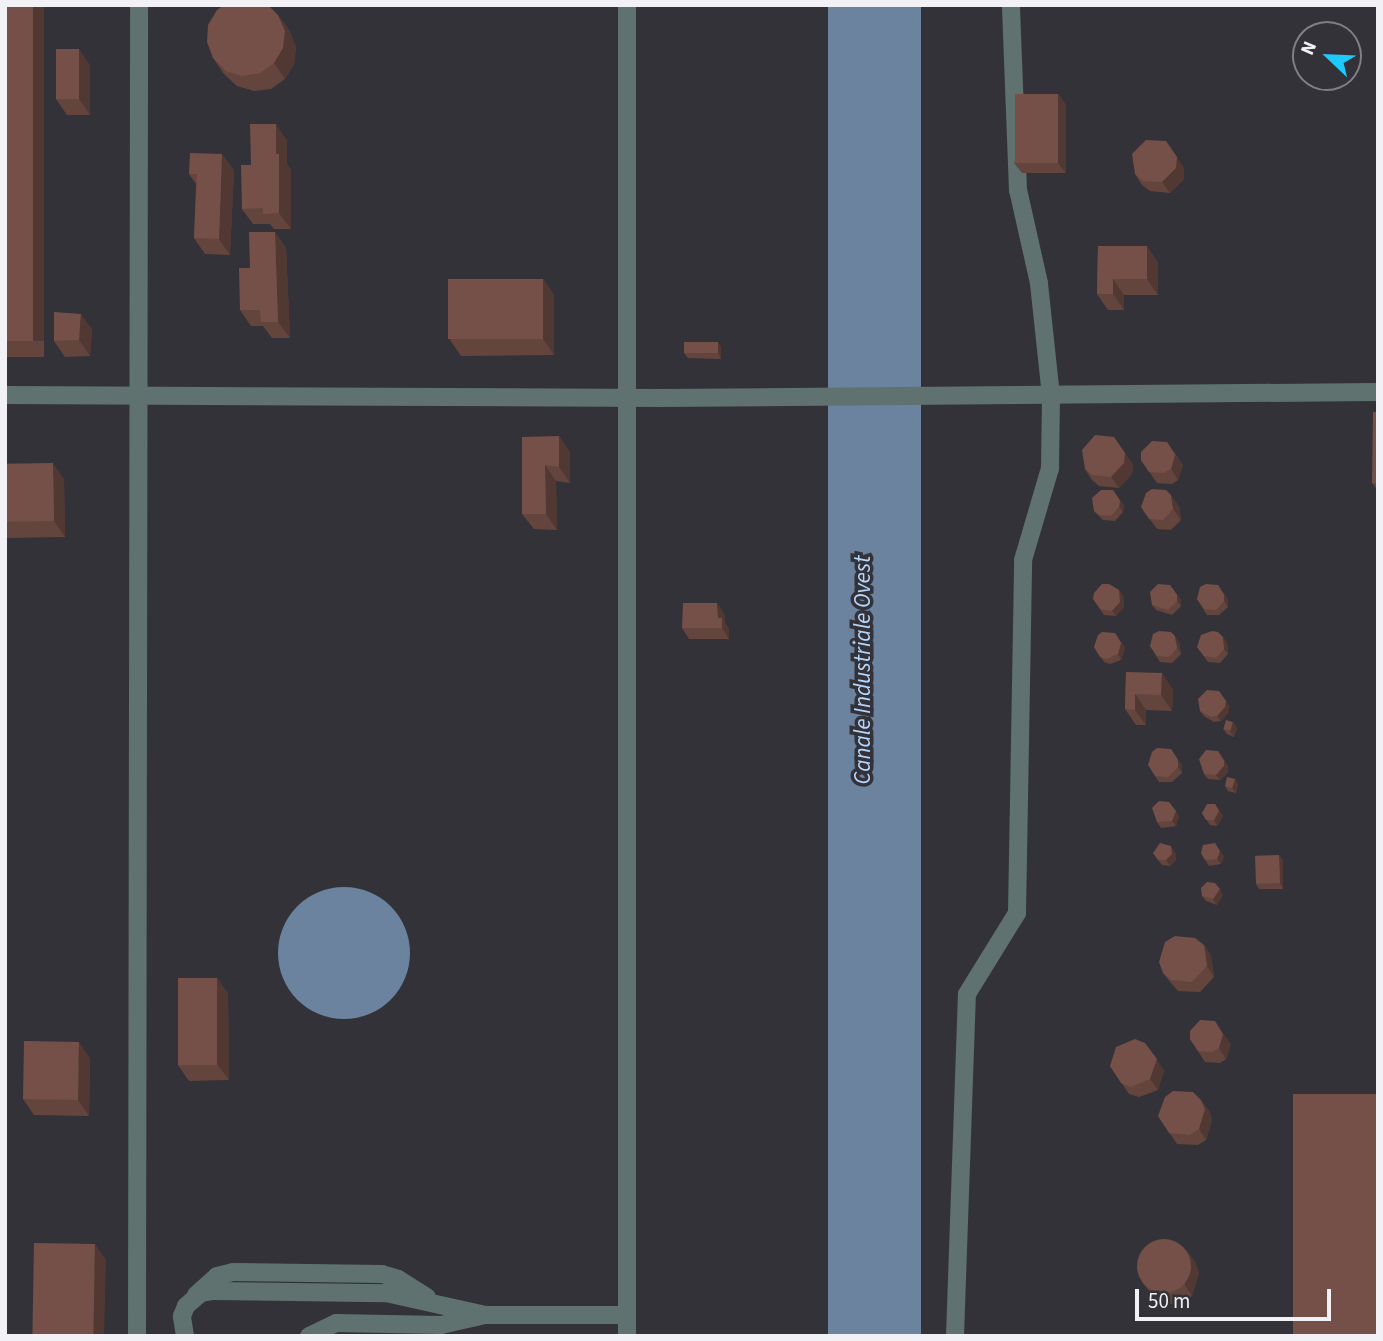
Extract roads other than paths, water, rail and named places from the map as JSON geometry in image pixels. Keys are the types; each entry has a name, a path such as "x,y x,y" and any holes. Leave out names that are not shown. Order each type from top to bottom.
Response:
{"lane":[{"path":"137,1336 139,5"},
{"path":"627,5 627,1336"},
{"path":"955,1336 967,995 1017,913 1023,560 1050,468 1051,397 1039,284 1018,190 1011,5"},
{"path":"5,395 627,398 1051,397 1064,392 1378,392"},
{"path":"185,1336 182,1316 192,1298 211,1279 225,1273 375,1273 398,1279 439,1304"},
{"path":"192,1298 212,1291 386,1293 485,1315"},
{"path":"309,1336 337,1323 441,1325 485,1315 628,1315"}],"water":[{"name":"Canale Industriale Ovest","path":"828,5 921,5 921,1336 828,1336"},
{"path":"344,887 369,892 391,906 405,928 410,953 405,978 391,1000 369,1014 344,1019 319,1014 297,1000 283,978 278,953 283,928 297,906 319,892"}]}
